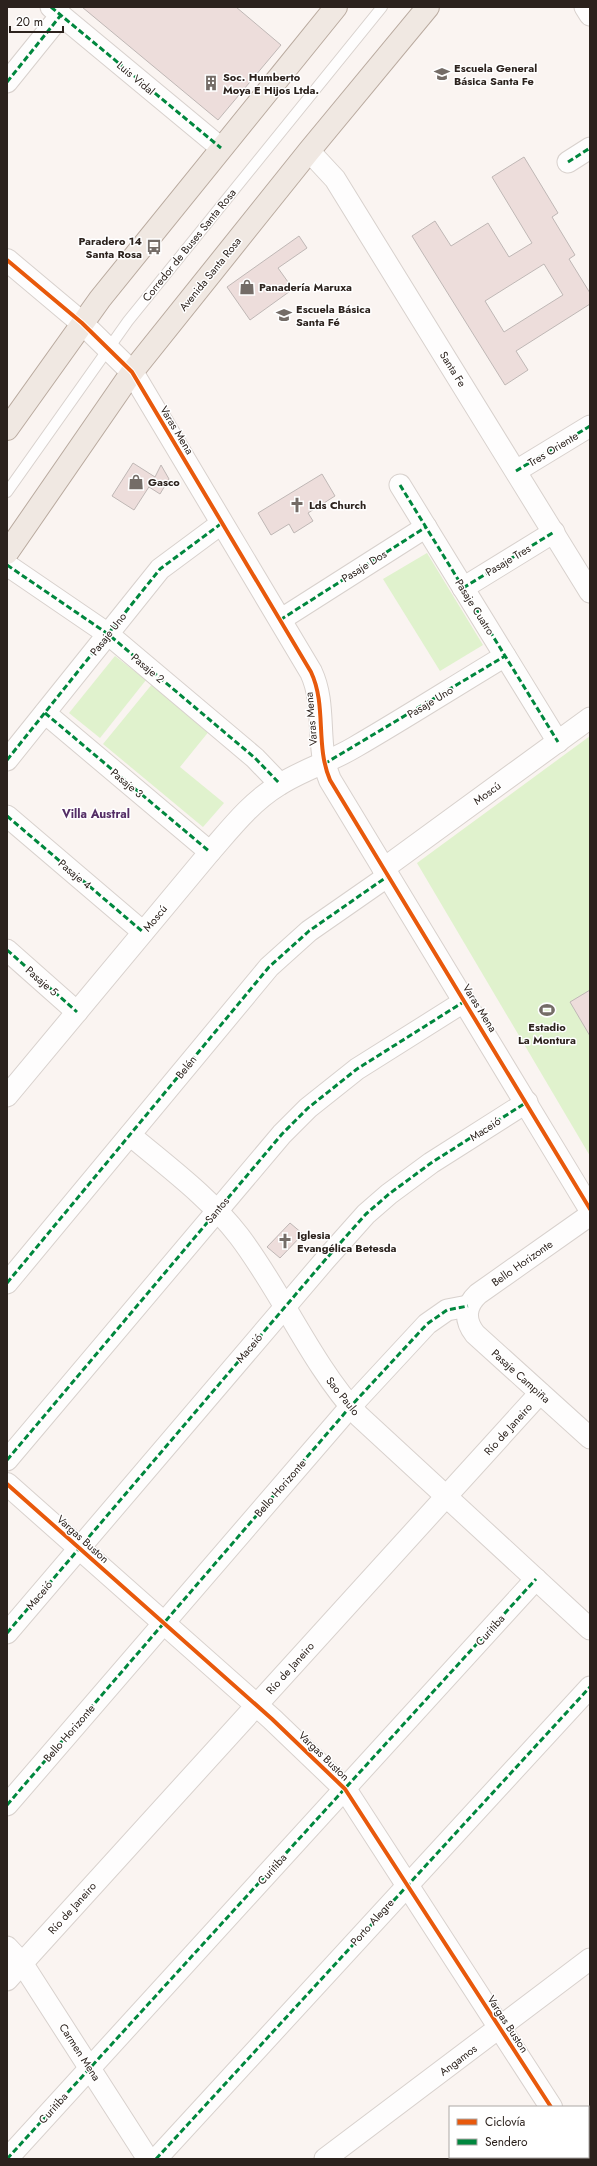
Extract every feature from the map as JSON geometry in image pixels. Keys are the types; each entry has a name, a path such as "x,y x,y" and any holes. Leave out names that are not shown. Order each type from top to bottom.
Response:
{"main road":[{"path":"7,428 82,323 336,7"},
{"name":"Avenida Santa Rosa","path":"7,553 132,372 309,151 428,7"}],"street":[{"path":"585,7 590,15"},
{"name":"Luis Vidal","path":"56,11 222,148"},
{"path":"7,82 56,11"},
{"path":"568,162 590,148"},
{"name":"Santa Fe","path":"309,151 335,179 590,592"},
{"name":"Varas Mena","path":"7,260 82,323 132,372 311,672 317,688 324,764 330,780 527,1102 590,1209"},
{"name":"Tres Oriente","path":"516,471 590,426"},
{"name":"Pasaje Cuatro","path":"400,485 553,735"},
{"name":"Pasaje Uno","path":"7,760 160,569 222,523"},
{"name":"Pasaje Dos","path":"280,620 426,527"},
{"name":"Pasaje Tres","path":"463,588 554,532"},
{"name":"Pasaje 2","path":"7,565 108,634 255,758 280,784"},
{"name":"Pasaje Uno","path":"324,764 355,747 505,656"},
{"name":"Pasaje 3","path":"45,713 210,852"},
{"name":"Moscú","path":"386,872 553,735 590,718"},
{"name":"Moscú","path":"7,1096 210,852 249,808 280,784 324,764"},
{"name":"Pasaje 4","path":"7,816 143,932"},
{"name":"Belén","path":"7,1283 269,966 309,930 386,872"},
{"name":"Pasaje 5","path":"7,950 77,1012"},
{"name":"Santos","path":"7,1460 282,1134 332,1088 357,1069 465,1001"},
{"name":"Maceió","path":"7,1633 285,1306 356,1225 389,1194 431,1163 527,1102"},
{"name":"Sao Paulo","path":"130,1135 217,1210 258,1264 285,1306 319,1365 350,1407 590,1629"},
{"name":"Bello Horizonte","path":"7,1805 350,1407 427,1324 447,1310 468,1306 478,1294 590,1215"},
{"name":"Pasaje Campiña","path":"468,1306 468,1321 475,1334 590,1438"},
{"name":"Río de Janeiro","path":"7,1980 540,1393"},
{"name":"Vargas Buston","path":"7,1484 256,1705 345,1789 550,2106"},
{"name":"Curitiba","path":"7,2159 536,1579"},
{"name":"Porto Alegre","path":"156,2159 407,1884 590,1687"},
{"name":"Carmen Mena","path":"7,1947 22,1963 148,2159"},
{"name":"Angamos","path":"325,2159 590,1959"}],"lane":[{"name":"Corredor de Buses Santa Rosa","path":"7,492 108,347 382,7"}],"green space":[{"path":"427,553 483,645 440,671 383,579"},
{"path":"115,656 146,680 100,738 69,713"},
{"path":"153,683 210,730 180,767 224,803 203,827 103,744"},
{"name":"Estadio La Montura","path":"590,736 590,1156 417,863"}],"building":[{"name":"Soc. Humberto Moya E Hijos Ltda.","path":"82,7 236,7 281,45 218,120"},
{"path":"524,157 558,213 552,217 575,255 569,259 590,293 590,304 516,351 528,370 505,385 412,236 435,221 451,246 488,223 509,257 532,243 492,177","holes":["544,264 563,295 504,332 485,301"]},
{"path":"299,236 307,248 278,268 293,289 250,320 227,287"},
{"name":"Gasco","path":"133,463 155,477 161,465 169,479 160,494 149,487 154,479 134,510 112,496"},
{"name":"Lds Church","path":"322,474 335,496 308,513 313,521 294,533 289,524 271,535 258,513"},
{"path":"590,990 590,1036 570,1002"},
{"name":"Iglesia Evangélica Betesda","path":"290,1223 303,1234 280,1258 267,1247"}],"marked path":[{"path":"51,7 221,148"},
{"path":"7,82 61,15"},
{"path":"568,162 590,148"},
{"path":"516,471 590,426"},
{"path":"400,485 558,742"},
{"path":"7,760 160,569 222,523"},
{"path":"280,620 426,527"},
{"path":"463,588 554,532"},
{"path":"7,565 108,634 255,758 280,784"},
{"path":"324,764 505,656"},
{"path":"45,713 210,852"},
{"path":"7,816 143,932"},
{"path":"7,1283 269,967 309,931 388,876"},
{"path":"7,950 77,1012"},
{"path":"7,1460 282,1134 308,1108 357,1069 465,1001"},
{"path":"7,1633 325,1260 366,1214 389,1194 431,1163 527,1102"},
{"path":"7,1805 350,1407 427,1324 447,1310 468,1306"},
{"path":"7,2159 536,1579"},
{"path":"156,2159 590,1687"}],"cycle path":[{"path":"7,260 82,323 132,372 311,672 319,698 323,753 330,780 590,1209"},
{"path":"7,1484 272,1719 345,1789 550,2106"}],"place":[{"name":"Escuela General Básica Santa Fe","path":"442,74"},
{"name":"Soc. Humberto Moya E Hijos Ltda.","path":"211,83"},
{"name":"Paradero 14 Santa Rosa","path":"154,247"},
{"name":"Panadería Maruxa","path":"247,287"},
{"name":"Escuela Básica Santa Fé","path":"284,315"},
{"name":"Gasco","path":"136,482"},
{"name":"Lds Church","path":"297,505"},
{"name":"Estadio La Montura","path":"547,1010"},
{"name":"Iglesia Evangélica Betesda","path":"285,1241"}],"district":[{"name":"Villa Austral","path":"96,814"}]}
